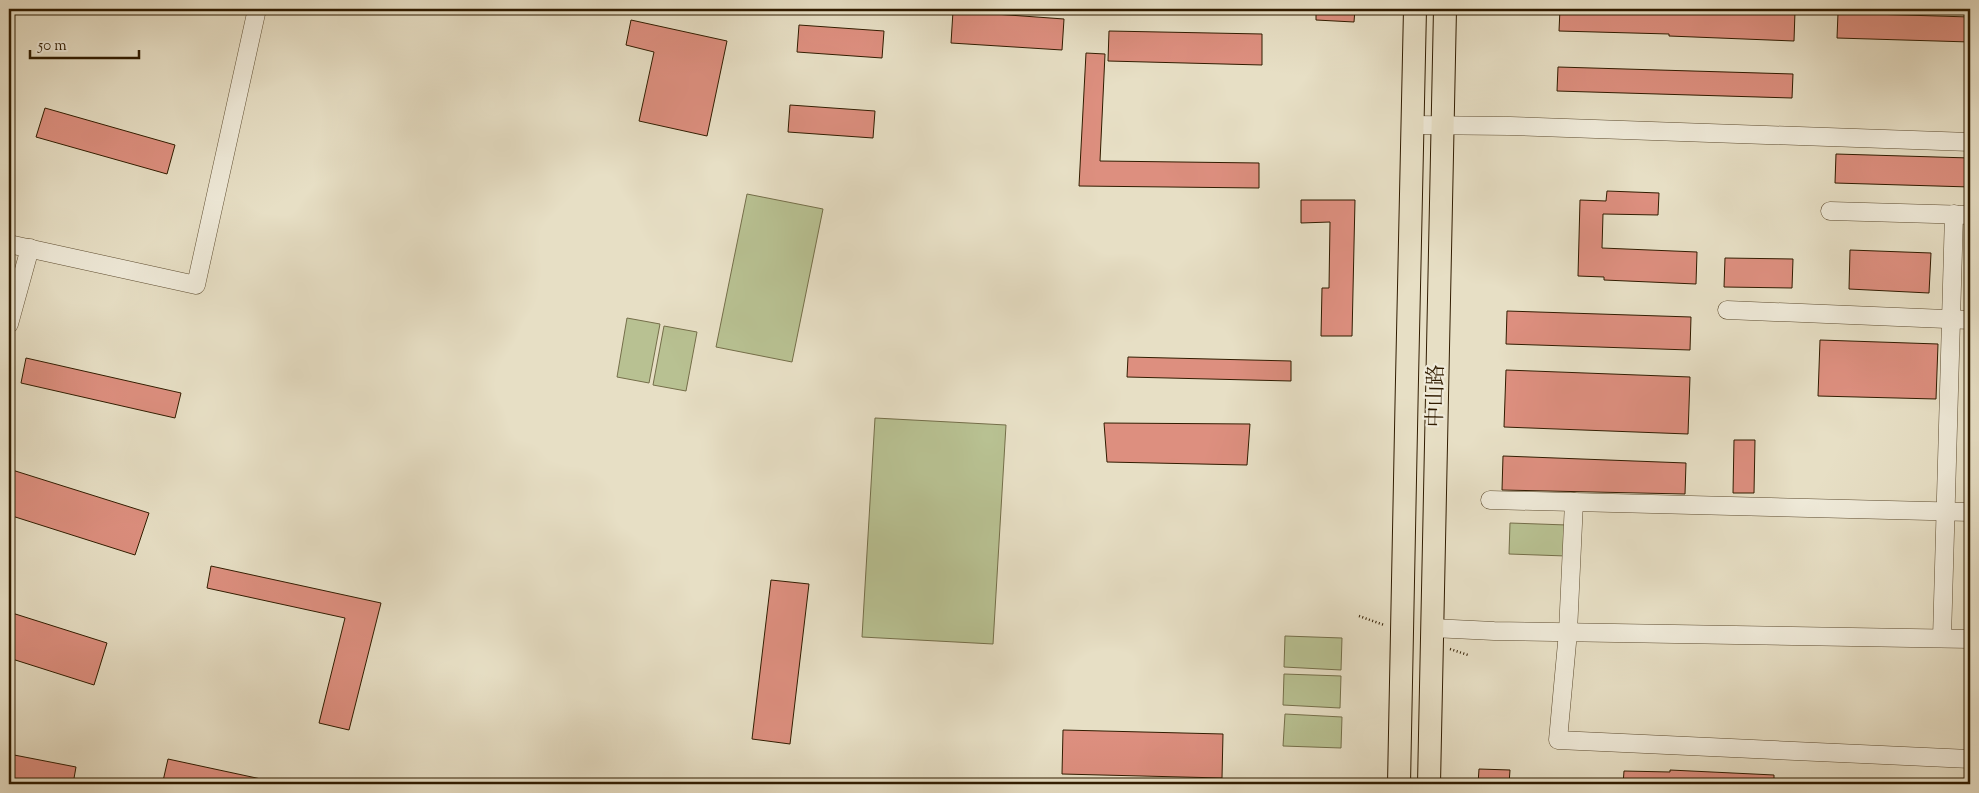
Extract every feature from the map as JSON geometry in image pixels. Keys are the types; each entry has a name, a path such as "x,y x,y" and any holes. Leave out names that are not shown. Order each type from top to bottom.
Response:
{"main road":[{"name":"中山路","path":"1400,784 1401,631 1415,9"},
{"name":"中山路","path":"1429,784 1445,9"}],"street":[{"path":"9,244 196,285 257,9"},
{"path":"1413,125 1970,142"},
{"path":"1830,211 1962,215 1951,319 1942,638"},
{"path":"9,324 30,248"},
{"path":"1728,310 1970,320"},
{"path":"1490,500 1970,512"},
{"path":"1574,502 1568,632 1558,740 1970,758"},
{"path":"1432,628 1970,639"}],"green space":[{"path":"747,194 823,209 792,362 716,347"},
{"path":"627,318 660,324 649,383 617,377"},
{"path":"664,326 697,332 686,391 653,385"},
{"path":"875,418 1006,425 993,644 862,637"},
{"path":"1510,523 1567,525 1566,556 1509,554"},
{"path":"1285,636 1342,638 1341,670 1284,667"},
{"path":"1284,674 1341,676 1340,708 1283,705"},
{"path":"1285,714 1342,717 1341,748 1283,746"}],"building":[{"path":"1316,9 1355,9 1354,22 1316,20"},
{"path":"1560,9 1738,9 1795,11 1794,41 1669,36 1669,34 1559,31"},
{"path":"953,11 1064,19 1062,50 951,43"},
{"path":"1838,13 1970,17 1970,42 1837,38"},
{"path":"631,20 727,41 707,136 639,121 654,52 626,45"},
{"path":"799,25 884,31 882,58 797,52"},
{"path":"1109,31 1262,34 1262,65 1108,61"},
{"path":"1086,53 1105,54 1100,161 1259,163 1259,188 1079,186"},
{"path":"1558,67 1793,74 1792,98 1557,91"},
{"path":"790,105 875,111 873,138 788,132"},
{"path":"45,108 175,145 167,174 36,137"},
{"path":"1836,154 1970,158 1970,187 1835,183"},
{"path":"1607,191 1659,193 1658,215 1603,214 1602,248 1697,252 1696,284 1604,280 1604,277 1578,276 1580,200 1606,201"},
{"path":"1301,200 1355,200 1352,336 1321,336 1322,288 1329,288 1330,222 1301,223"},
{"path":"1850,250 1931,253 1929,293 1849,289"},
{"path":"1725,258 1793,259 1792,288 1724,287"},
{"path":"1507,311 1691,317 1690,350 1506,344"},
{"path":"1820,340 1938,344 1936,399 1818,396"},
{"path":"1128,357 1291,361 1291,381 1127,377"},
{"path":"26,358 181,393 175,418 21,383"},
{"path":"1506,370 1690,377 1688,434 1504,427"},
{"path":"1104,423 1250,424 1247,465 1107,462"},
{"path":"1734,440 1755,440 1754,493 1733,493"},
{"path":"1503,456 1686,463 1685,494 1502,490"},
{"path":"9,469 149,513 135,555 9,515"},
{"path":"211,566 381,603 349,730 319,723 345,618 207,588"},
{"path":"771,580 809,584 790,744 752,739"},
{"path":"9,612 107,643 94,685 9,658"},
{"path":"1063,730 1223,734 1222,778 1062,774"},
{"path":"9,754 76,767 73,784 29,784 9,780"},
{"path":"168,759 261,779 260,784 179,784 163,781"},
{"path":"1479,769 1510,770 1509,784 1478,784"},
{"path":"1670,770 1774,775 1774,784 1623,784 1624,771 1670,772"}]}
